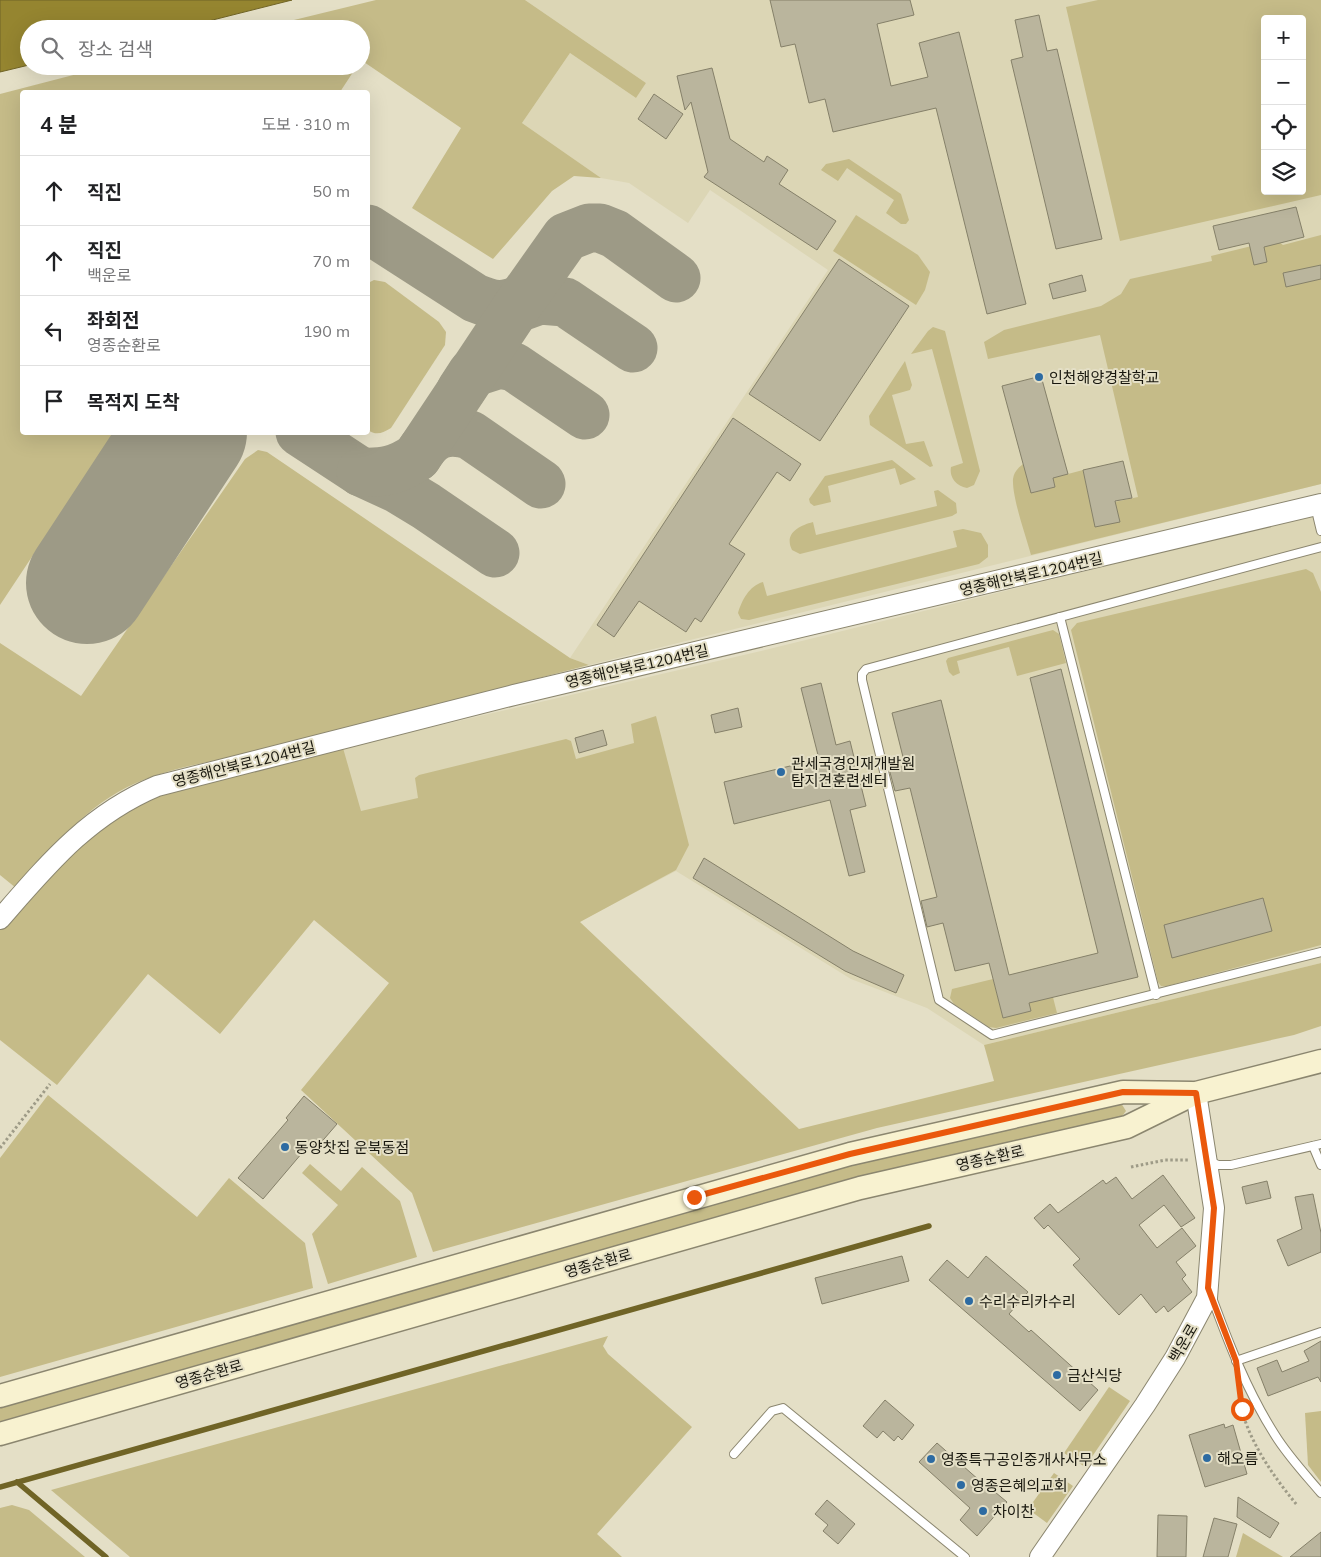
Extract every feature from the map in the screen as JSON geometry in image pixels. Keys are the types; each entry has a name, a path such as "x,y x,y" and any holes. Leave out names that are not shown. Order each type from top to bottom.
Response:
{"main road":[{"name":"영종순환로","path":"0,1434 860,1188 1127,1127 1196,1093 1321,1061"},
{"name":"영종순환로","path":"0,1396 850,1154 1123,1092 1196,1093"}],"street":[{"name":"영종해안북로1204번길","path":"0,919 60,851 85,828 132,797 157,786 514,695 1318,505"},
{"name":"백운로","path":"1040,1557 1171,1365 1201,1312 1208,1288 1214,1208 1196,1093"}],"lane":[{"path":"1318,505 1321,530"},
{"path":"1321,547 866,669 862,674 939,1000 992,1035 996,1036 1321,952"},
{"path":"1060,617 1156,994"},
{"path":"1207,1161 1218,1165 1231,1165 1317,1145 1321,1165"},
{"path":"1208,1288 1245,1382 1275,1436 1321,1492"},
{"path":"1236,1361 1321,1332"},
{"path":"734,1454 772,1411 783,1408 965,1557"}],"path":[{"path":"0,1148 50,1084"},
{"path":"1131,1167 1165,1160 1207,1161"},
{"path":"1239,1393 1242,1409 1251,1434 1267,1464 1297,1505"}],"shaded area":[{"path":"0,0 292,0 213,20 20,20 20,67 0,72"},
{"path":"376,0 525,0 646,83 636,98 570,53 522,123 601,178 574,176 552,191 493,259 412,208 461,128 370,66 370,20 294,20"},
{"name":"인천해양경찰학교","path":"525,0 1321,0 1321,484 589,665 570,658 828,270 710,190 688,223 629,183 601,178 522,123 570,53 636,98 646,83"},
{"path":"1098,0 1321,0 1321,195 1120,241 1066,7"},
{"path":"73,75 351,75 341,90 20,90 20,435 113,435 0,605 0,94"},
{"path":"849,159 901,194 909,220 906,224 901,224 886,213 894,200 847,168 838,181 821,170 826,164"},
{"path":"856,215 918,255 930,272 925,290 916,305 833,251"},
{"path":"1321,235 1321,484 1031,555 1013,487 1014,474 1023,464 1032,493 1055,487 1053,478 1083,470 1091,507 1138,497 1100,335 988,359 984,342 1004,330 1101,306 1121,294 1130,279 1212,261 1211,256 1276,240 1283,245"},
{"path":"374,280 385,282 439,322 446,332 445,345 391,428 377,433 370,431 370,282"},
{"path":"933,327 945,331 980,471 974,485 967,488 957,483 951,475 951,467 963,463 932,349 911,354"},
{"path":"905,361 912,385 910,390 892,395 906,444 924,441 933,466 930,467 870,425 869,416"},
{"path":"258,450 267,452 570,658 589,665 147,778 118,792 86,815 56,843 16,888 0,875 0,643 81,696 245,459"},
{"path":"892,460 916,479 900,485 895,468 828,486 831,502 814,506 810,503 809,499 825,476"},
{"path":"938,490 956,503 957,513 952,516 800,554 792,550 790,544 791,535 802,526 813,522 816,535 937,506 934,491"},
{"name":"관세국경인재개발원 탐지견훈련센터","path":"1321,513 1321,963 984,1045 927,1008 851,979 676,871 562,931 126,808 372,741 761,651"},
{"path":"963,529 981,533 988,545 988,557 979,564 749,620 741,619 738,613 750,590 763,582 767,596 957,547 953,531"},
{"path":"1306,569 1313,573 1321,592 1321,945 1161,986 1158,982 1071,630 1077,623"},
{"path":"1053,630 1059,634 1066,663 1017,676 1009,647 957,661 960,673 953,676 949,672 946,661 948,658"},
{"path":"656,716 689,845 676,870 580,922 799,1129 994,1081 984,1045 1321,963 1321,1026 1294,1035 877,1128 433,1252 412,1193 301,1090 389,983 314,920 220,1034 148,974 57,1085 0,1040 0,930 59,862 90,834 154,795 343,748 361,811 418,798 415,778 419,775 566,739 571,741 576,759 634,743 631,724"},
{"path":"1045,966 1057,1013 996,1028 989,1027 954,1004 950,998 952,989 993,979 1003,1018 1031,1011 1021,972"},
{"path":"48,1095 197,1217 229,1178 305,1243 313,1288 0,1377 0,1158"},
{"path":"1121,1103 1126,1111 1120,1119 0,1426 0,1405 834,1167"},
{"path":"310,1164 341,1191 362,1167 400,1201 417,1257 328,1284 312,1234 338,1205 302,1173"},
{"path":"608,1336 603,1346 608,1354 692,1427 597,1534 622,1557 130,1557 51,1490"},
{"path":"1109,1387 1130,1401 1085,1467 1064,1453"},
{"path":"1321,1411 1321,1482 1308,1465 1305,1413"},
{"path":"1054,1473 1073,1486 1047,1523 1028,1509"},
{"path":"12,1505 29,1510 85,1557 0,1557 0,1508"},
{"path":"1243,1533 1283,1557 1236,1557"}],"building":[{"path":"770,0 910,0 914,15 877,24 891,86 928,77 919,43 959,32 1026,304 987,314 936,108 833,132 825,99 809,103 795,44 781,47"},
{"path":"1039,15 1047,51 1057,49 1102,239 1056,249 1011,60 1023,57 1015,20"},
{"path":"712,68 730,139 764,162 767,156 788,170 779,184 836,221 817,250 704,177 708,172 691,102 685,110 677,76"},
{"path":"654,94 683,114 666,139 638,119"},
{"path":"1296,207 1304,237 1264,247 1267,262 1254,265 1249,243 1219,250 1213,226"},
{"path":"839,259 909,306 820,441 749,394"},
{"path":"1321,265 1321,279 1286,287 1283,273"},
{"path":"1082,275 1086,291 1053,299 1049,284"},
{"path":"1041,376 1068,474 1053,478 1055,487 1031,493 1002,386"},
{"path":"733,418 801,464 790,481 777,472 729,544 745,554 701,622 695,618 686,632 639,601 614,637 597,625"},
{"path":"1123,461 1132,498 1115,501 1120,522 1095,527 1083,470"},
{"path":"1061,669 1138,977 1029,1003 1031,1011 1003,1018 989,963 955,971 943,923 927,927 921,901 937,897 910,788 895,791 888,765 904,761 892,713 941,700 1009,975 1098,953 1030,678"},
{"path":"821,683 836,745 850,741 866,806 850,810 865,872 849,876 830,800 734,824 724,782 819,759 801,688"},
{"path":"738,708 742,727 715,733 711,715"},
{"path":"603,730 607,745 579,753 575,738"},
{"path":"704,858 853,951 904,975 896,993 845,971 693,878"},
{"path":"1263,898 1272,931 1172,958 1164,925"},
{"path":"304,1096 337,1124 318,1146 315,1143 310,1148 308,1146 263,1199 238,1178 288,1120 286,1118"},
{"path":"1163,1175 1195,1218 1181,1227 1164,1205 1139,1225 1157,1248 1182,1228 1196,1246 1176,1262 1186,1275 1182,1279 1192,1292 1168,1312 1164,1306 1156,1313 1141,1294 1119,1315 1073,1265 1080,1259 1048,1225 1044,1229 1034,1218 1050,1204 1058,1213 1103,1180 1106,1184 1116,1177 1132,1199"},
{"path":"1267,1181 1271,1198 1246,1204 1242,1187"},
{"path":"1313,1194 1321,1233 1321,1252 1288,1266 1277,1240 1302,1229 1295,1197"},
{"path":"902,1256 909,1281 822,1304 815,1278"},
{"path":"986,1256 1028,1292 1009,1314 1029,1332 1031,1330 1098,1390 1080,1411 929,1280 947,1260 968,1278"},
{"path":"1321,1341 1321,1382 1318,1377 1268,1396 1257,1368 1277,1360 1282,1372 1309,1361 1304,1351"},
{"path":"885,1400 914,1425 902,1440 898,1436 894,1441 883,1431 877,1438 863,1426"},
{"path":"1224,1424 1225,1428 1233,1425 1247,1474 1205,1487 1189,1435"},
{"path":"937,1443 988,1488 1007,1502 977,1536 960,1520 970,1508 919,1462"},
{"path":"1238,1497 1279,1523 1270,1538 1237,1517"},
{"path":"827,1500 855,1524 838,1544 823,1531 828,1525 815,1514"},
{"path":"1158,1515 1187,1516 1186,1557 1157,1557"},
{"path":"1214,1518 1237,1524 1228,1557 1203,1557"},
{"path":"1321,1532 1321,1557 1290,1557"}],"waterway":[{"path":"0,1487 929,1226"},
{"path":"17,1482 106,1557"}],"taxiway":[{"path":"361,472 390,470 417,457 522,299 566,237 589,228 600,228 615,234 676,278"},
{"path":"370,230 475,298 488,303 498,304 522,299"},
{"path":"515,309 540,300 565,302 633,348"},
{"path":"461,390 472,373 500,364 514,367 585,415"},
{"path":"417,457 427,443 439,435 453,432 461,433 470,435 541,484"},
{"path":"305,435 361,472 398,489 426,506 495,553"}],"runway":[{"path":"87,583 184,435"}],"place":[{"name":"인천해양경찰학교","path":"1039,377"},
{"name":"관세국경인재개발원 탐지견훈련센터","path":"781,772"},
{"name":"동양찻집 운북동점","path":"285,1147"},
{"name":"수리수리카수리","path":"969,1301"},
{"name":"금산식당","path":"1057,1375"},
{"name":"해오름","path":"1207,1458"},
{"name":"영종특구공인중개사사무소","path":"931,1459"},
{"name":"영종은혜의교회","path":"961,1485"},
{"name":"차이찬","path":"983,1511"}],"route":[{"path":"694,1197 850,1154 984,1122 1123,1092 1196,1093 1214,1208 1208,1288 1236,1361 1237,1385 1242,1409"}]}
